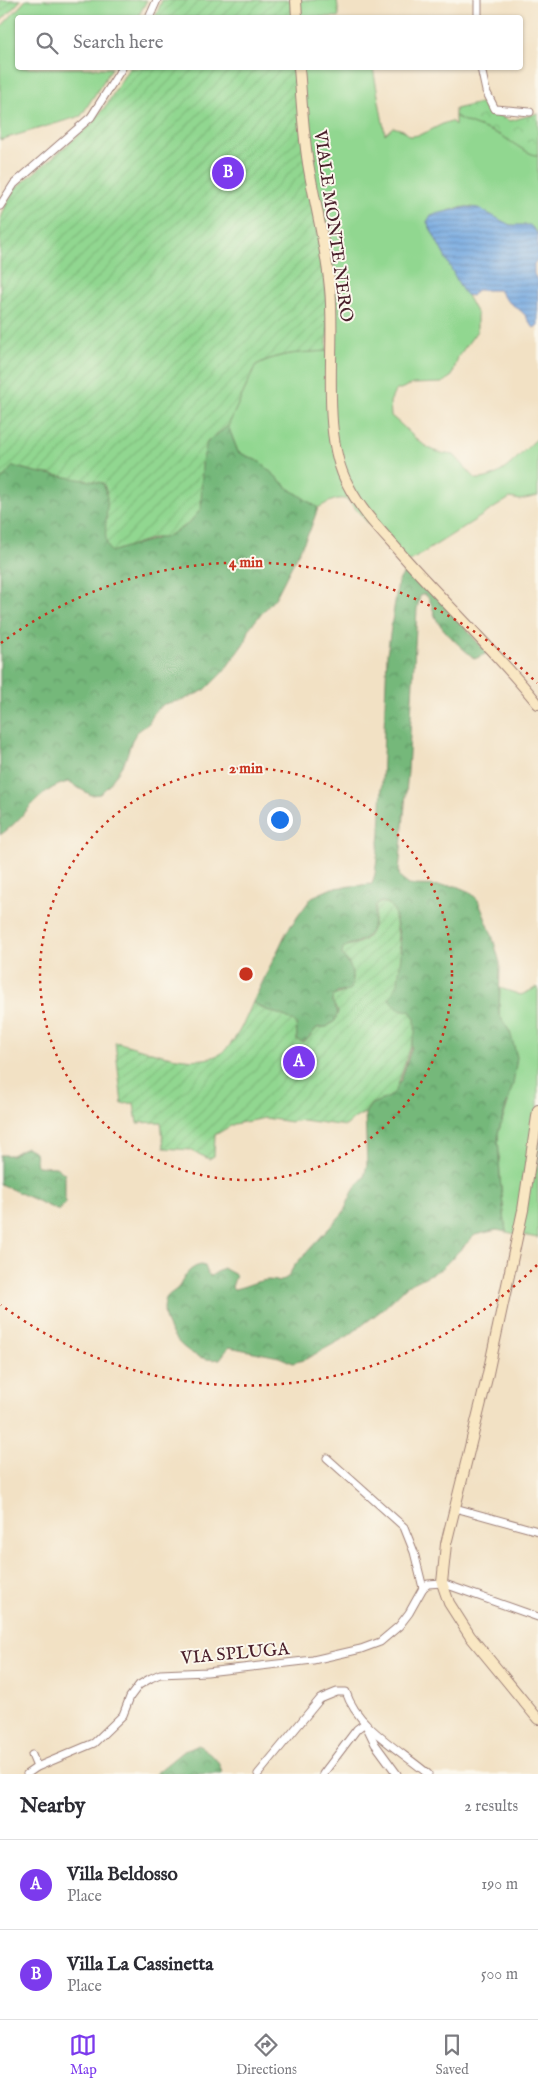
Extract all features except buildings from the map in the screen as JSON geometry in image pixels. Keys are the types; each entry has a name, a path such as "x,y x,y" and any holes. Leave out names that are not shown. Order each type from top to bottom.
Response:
{"street":[{"path":"150,15 157,0"},
{"path":"296,0 296,15"},
{"path":"478,0 478,15"},
{"path":"0,206 14,184 91,117 121,70"},
{"name":"VIALE MONTE NERO","path":"298,70 309,168 322,231 330,288 333,434 340,467 361,508 417,572 490,648 538,704"},
{"path":"481,70 486,91 495,109 530,112"},
{"path":"538,1110 523,1210 443,1562 442,1583 449,1603 470,1636 538,1719"},
{"path":"327,1458 404,1527 414,1552 423,1588 428,1584 442,1583 538,1617"},
{"path":"456,1504 538,1531"},
{"name":"VIA SPLUGA","path":"27,1774 36,1767 94,1743 123,1715 130,1697 139,1685 151,1678 160,1674 207,1672 313,1660 367,1647 380,1642 399,1626 423,1588"},
{"path":"258,1774 320,1699 337,1692 346,1692 350,1705 397,1774"},
{"path":"323,1774 364,1723"},
{"path":"364,1723 428,1774"},
{"path":"32,1755 36,1767"}],"green space":[{"path":"0,0 21,0 0,22"},
{"path":"26,0 147,0 139,15 15,15 15,70 111,70 81,116 0,140 0,28"},
{"path":"162,0 293,0 293,15 156,15"},
{"path":"296,0 337,0 339,15 297,15"},
{"path":"128,70 295,70 328,306 327,351 282,355 256,365 228,426 207,442 202,463 201,509 188,524 164,538 153,538 111,552 107,545 106,537 107,500 103,483 36,472 13,466 0,481 0,221 7,202 15,189 91,125 107,104"},
{"path":"299,70 373,70 385,134 393,127 403,130 410,136 416,136 451,121 455,125 455,116 496,133 538,156 538,234 532,228 506,224 473,207 452,210 427,221 477,314 477,331 458,357 452,376 442,383 413,384 395,391 390,402 391,416 413,436 434,451 454,455 476,479 486,478 502,470 538,438 538,496 520,500 510,498 404,565 349,501 337,499 318,508 287,487 260,462 238,452 228,426 256,365 284,355 331,351"},
{"path":"487,103 492,112 510,121 538,113 538,156 496,133 455,116 455,109"},
{"path":"228,426 238,452 260,462 287,487 318,508 310,530 276,597 250,627 246,640 224,671 205,690 183,700 164,704 155,711 149,723 137,732 132,740 125,761 109,785 100,794 91,795 68,782 57,786 39,798 17,821 0,835 0,481 12,466 103,483 108,499 107,515 129,546 171,534 190,522 202,501 200,488 201,470 207,442"},
{"path":"410,564 487,653 475,659 470,655 438,622 427,596 424,594 420,596 417,609 408,771 399,871 400,878 409,885 456,886 470,892 478,900 492,935 500,963 499,1015 510,1032 517,1057 513,1084 498,1133 500,1178 506,1232 497,1230 475,1235 441,1269 407,1286 382,1310 348,1336 306,1359 293,1363 279,1357 229,1347 220,1359 209,1359 188,1351 179,1343 167,1323 164,1312 166,1298 178,1287 188,1272 201,1265 205,1266 208,1274 211,1276 223,1268 236,1275 232,1287 234,1289 267,1280 279,1282 288,1277 294,1266 343,1213 355,1187 364,1177 367,1165 365,1113 371,1104 389,1097 401,1080 412,1047 398,1009 389,999 398,975 401,951 398,928 394,916 389,904 382,902 376,905 371,931 357,943 348,945 342,955 352,971 352,980 350,990 337,993 332,1001 338,1012 335,1021 327,1027 317,1028 307,1040 302,1042 297,1040 296,1025 292,1021 253,1002 287,931 312,897 332,888 372,884 380,834 387,654 398,582"},
{"path":"382,902 389,904 394,911 401,954 398,983 389,999 398,1009 410,1011 415,1019 415,1034 396,1090 389,1097 371,1104 365,1113 355,1118 346,1126 302,1120 291,1122 265,1118 234,1124 215,1135 214,1156 209,1159 190,1150 164,1148 161,1122 137,1123 134,1103 122,1104 115,1042 158,1054 190,1060 205,1059 218,1055 229,1046 246,1019 253,1002 264,1009 292,1020 296,1024 297,1040 302,1042 307,1040 317,1028 327,1027 335,1021 338,1012 332,1001 333,996 350,990 352,980 352,971 342,955 343,948 368,937 373,927 376,905"},
{"path":"538,987 538,1238 506,1232 500,1178 498,1133 508,1103 510,1032 499,1015 500,988 521,995"},
{"path":"26,1147 35,1152 37,1166 56,1167 65,1174 65,1203 59,1211 0,1184 0,1155 12,1155"},
{"path":"198,1745 214,1757 222,1774 155,1774 182,1752"}],"water":[{"path":"467,207 478,208 510,225 530,225 538,234 538,259 534,264 534,274 538,281 538,325 534,328 524,314 507,301 499,290 477,290 472,296 466,295 462,290 427,222 431,215"}],"place":[{"name":"Villa La Cassinetta","path":"228,173"},
{"name":"Villa Beldosso","path":"299,1062"}]}
